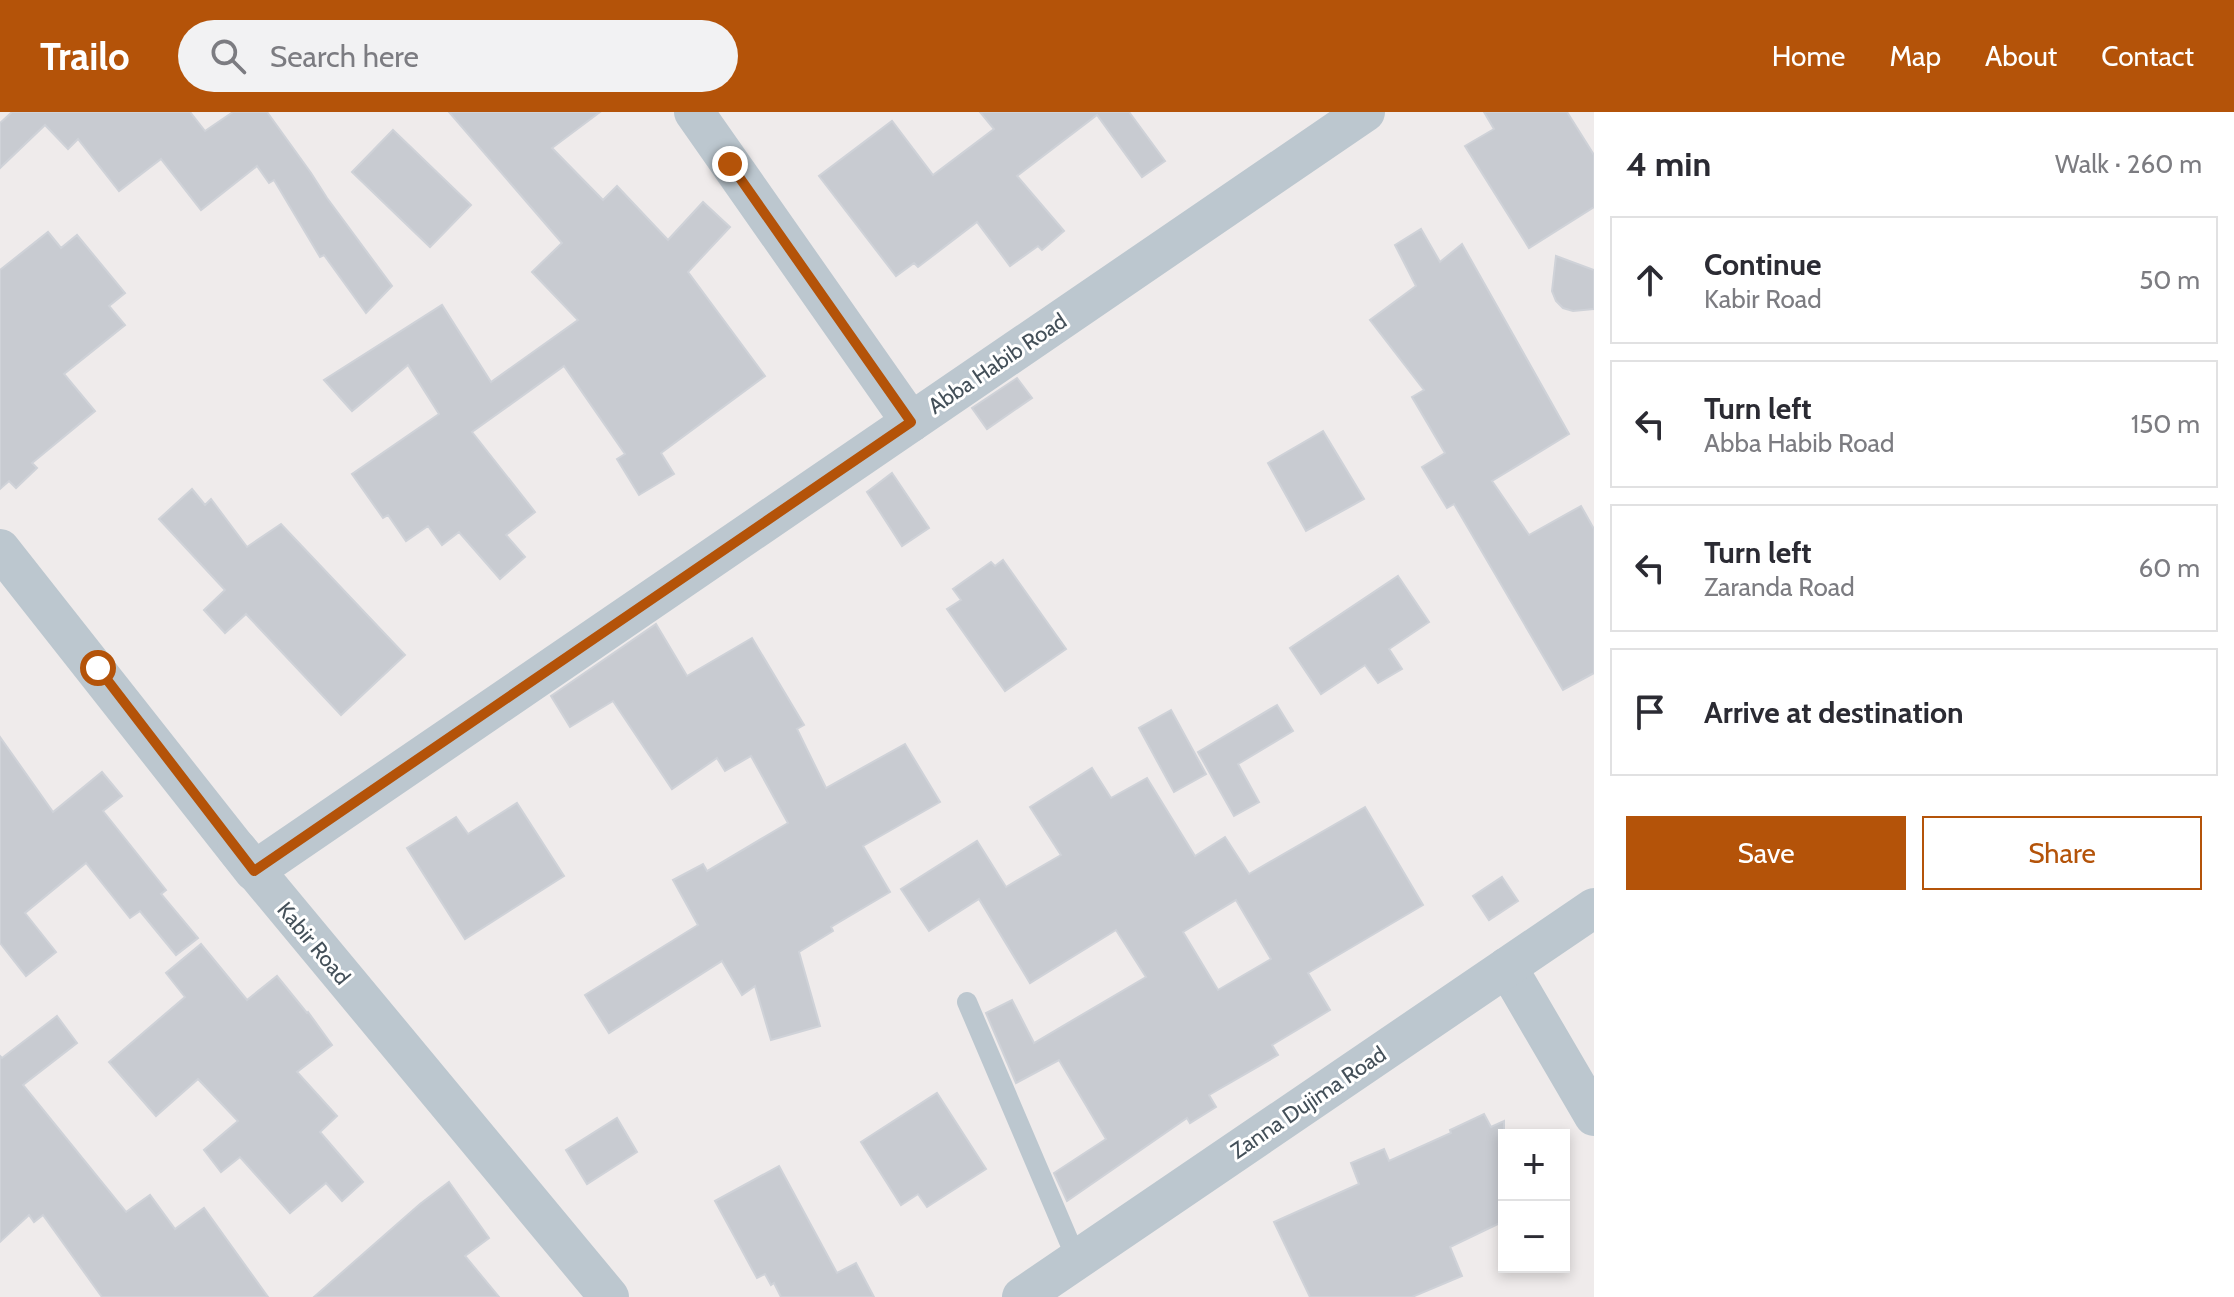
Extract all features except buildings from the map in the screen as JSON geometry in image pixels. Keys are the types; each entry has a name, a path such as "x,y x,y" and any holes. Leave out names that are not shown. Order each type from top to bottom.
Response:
{"street":[{"path":"694,112 911,422"},
{"name":"Abba Habib Road","path":"254,871 1365,112"},
{"name":"Kabir Road","path":"0,542 254,871 609,1297"},
{"path":"0,549 254,871"},
{"name":"Zanna Dujima Road","path":"1022,1297 1594,908"},
{"path":"1507,967 1594,1116"}],"lane":[{"path":"967,1002 1077,1260"}],"route":[{"path":"98,668 254,871 911,422 730,164"}]}
